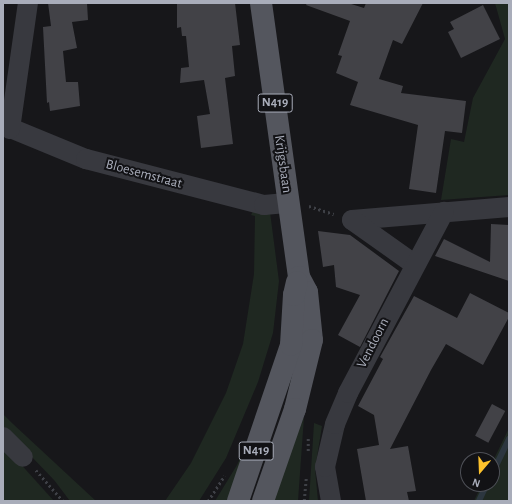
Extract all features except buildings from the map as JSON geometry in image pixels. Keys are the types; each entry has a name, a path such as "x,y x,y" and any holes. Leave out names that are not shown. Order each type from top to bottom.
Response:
{"main road":[{"name":"Krijgsbaan","path":"238,501 291,345 294,295 299,277 261,3"},
{"name":"Krijgsbaan","path":"263,501 295,409 312,340 308,292 299,277"}],"street":[{"path":"6,127 28,3"},
{"name":"Bloesemstraat","path":"6,127 86,159 264,205 289,203"},
{"path":"352,220 504,207"},
{"name":"Vendoorn","path":"331,501 325,467 336,424 348,393 414,264 444,212"},
{"path":"352,220 414,264"},
{"path":"3,438 23,457"}],"path":[{"path":"289,203 302,203 352,220"},
{"path":"23,457 50,482 64,501"}],"shaded area":[{"path":"495,3 509,3 509,195 441,200 451,139 464,142 473,98 505,39"},
{"path":"254,209 270,212 279,281 273,333 258,382 226,458 199,501 165,501 191,463 226,393 243,344 254,274 255,216 251,215"},
{"path":"3,414 96,501 70,501 54,480 3,427"},
{"path":"304,417 298,501 271,501"},
{"path":"314,423 322,426 315,469 318,501 309,501"},
{"path":"509,428 509,501 474,501 478,492 500,492 500,452 497,452"},
{"path":"252,430 229,501 215,501 237,465"},
{"path":"3,450 17,460 54,501 3,501"}],"waterway":[{"path":"500,458 509,439"},
{"path":"479,501 483,492"}]}
